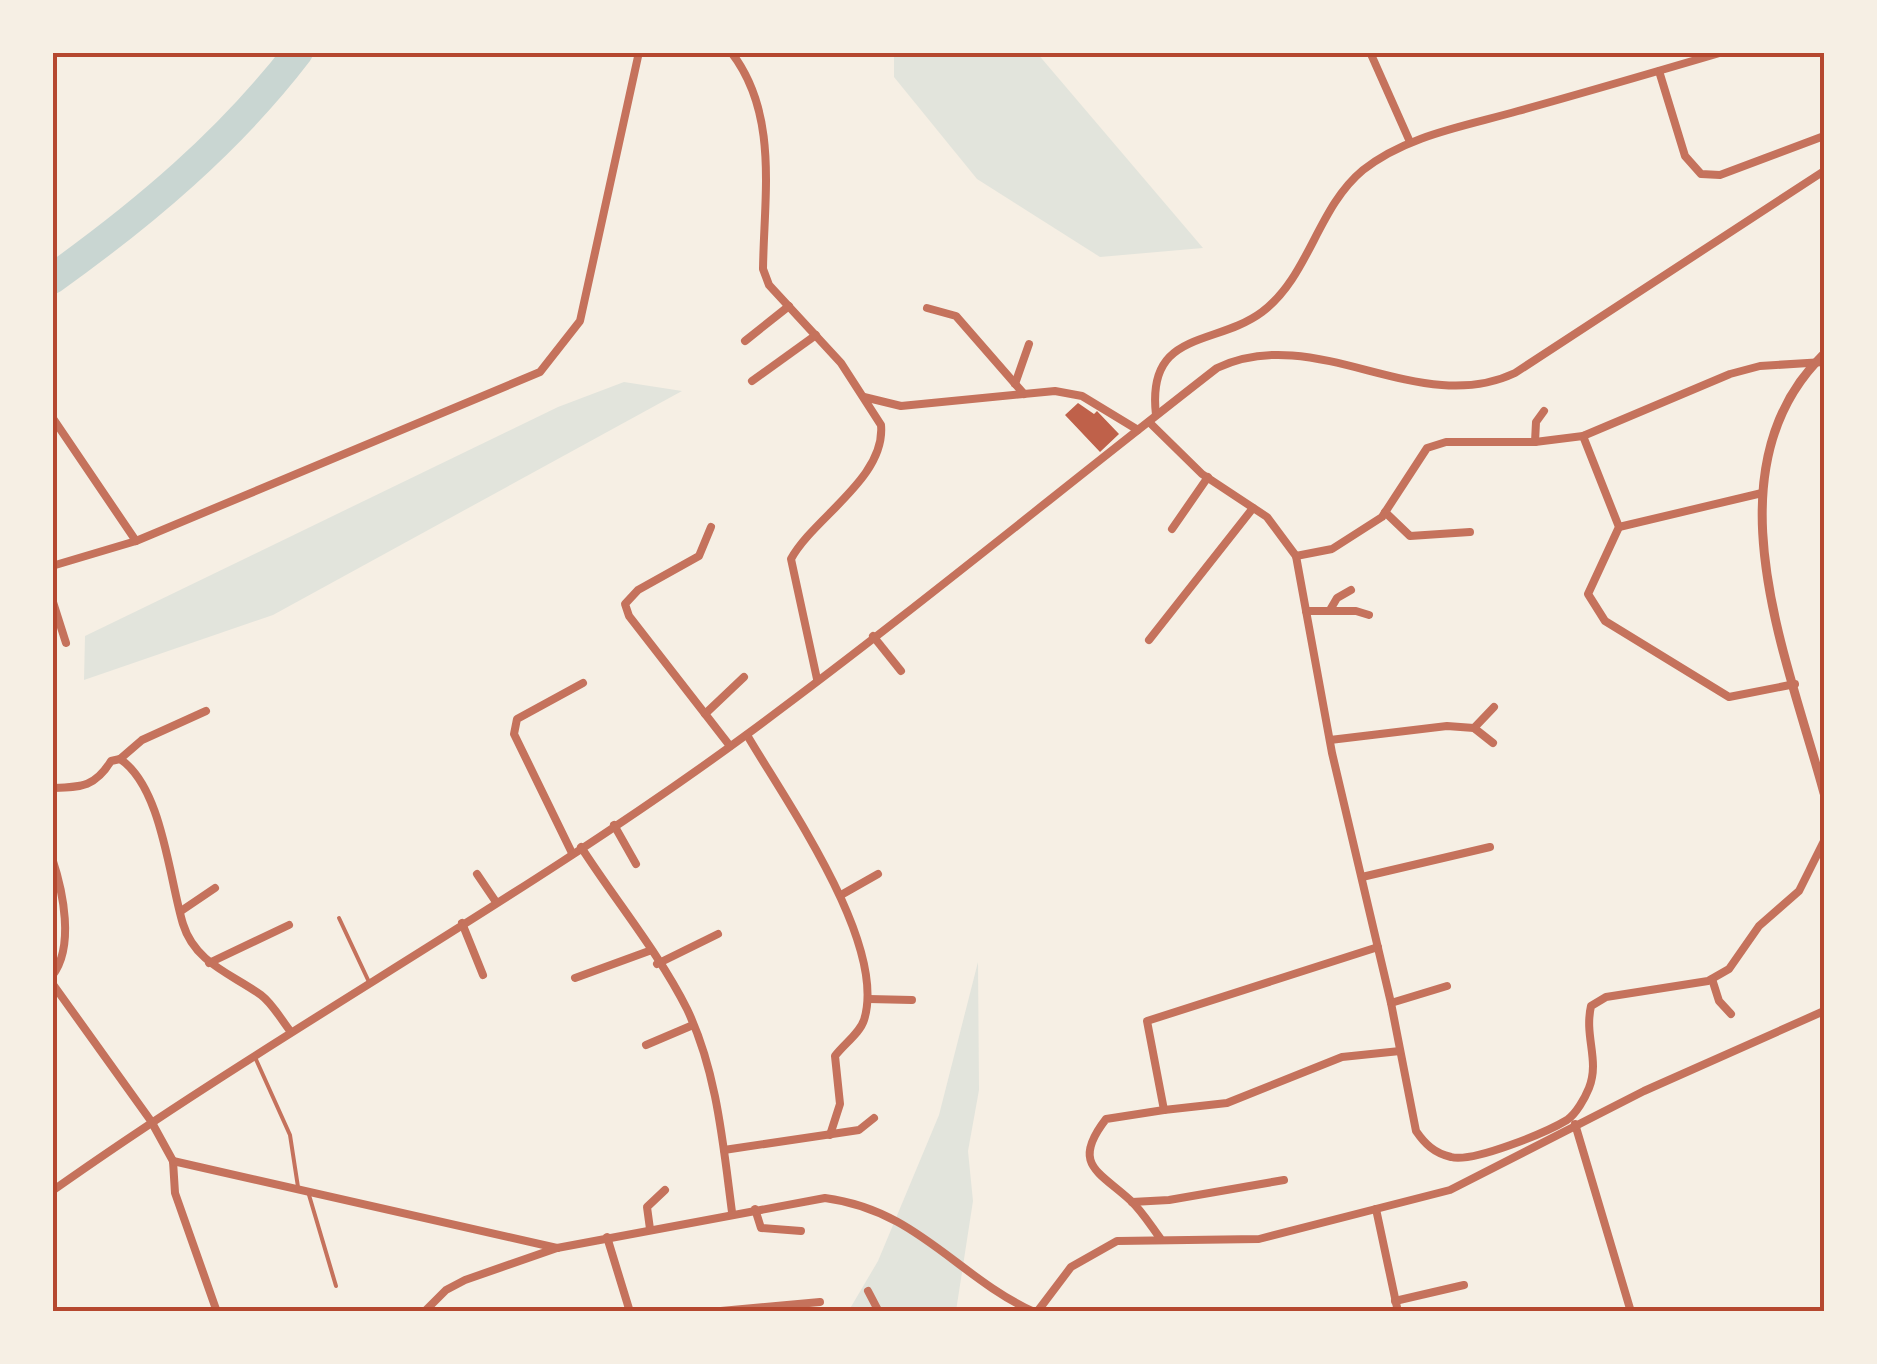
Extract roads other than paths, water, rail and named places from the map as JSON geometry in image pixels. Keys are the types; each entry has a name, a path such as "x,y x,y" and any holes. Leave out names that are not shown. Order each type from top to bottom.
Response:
{"street":[{"path":"52,566 136,540 540,372 580,321 639,52"},
{"path":"731,52 757,96 765,128 763,269 769,285 816,335 864,398 882,436 855,490 803,537 790,559 818,679"},
{"path":"1370,52 1410,142"},
{"path":"1677,52 1679,65"},
{"path":"1724,52 1410,142 1362,171 1334,203 1284,293 1259,314 1195,338 1166,361 1154,381 1152,419 1163,441 1267,517 1296,556 1330,740 1416,1130 1428,1147 1454,1159 1499,1148 1574,1122 1824,1011"},
{"path":"1659,71 1684,156 1701,174 1720,175 1824,136"},
{"path":"52,1192 151,1121 496,902 746,735 1217,368 1236,359 1335,359 1433,388 1489,385 1515,373 1824,172"},
{"path":"746,340 789,306"},
{"path":"928,308 956,316 1024,394"},
{"path":"752,381 816,335"},
{"path":"1015,384 1029,344"},
{"path":"1824,354 1776,422 1762,494 1767,581 1824,790"},
{"path":"1296,556 1332,549 1361,534 1386,512 1427,448 1446,442 1535,442 1583,436 1730,374 1760,366 1819,364"},
{"path":"864,398 901,406 1055,391 1082,396 1138,430"},
{"path":"1535,442 1536,422 1544,411"},
{"path":"52,417 136,540"},
{"path":"1583,436 1619,527 1588,594 1605,621 1728,697 1795,684"},
{"path":"1172,529 1208,477"},
{"path":"1619,527 1762,494"},
{"path":"1149,640 1254,508"},
{"path":"1386,512 1410,536 1470,532"},
{"path":"711,527 700,556 638,590 626,604 629,616 730,746"},
{"path":"1330,610 1337,598 1351,590"},
{"path":"52,599 66,643"},
{"path":"1306,611 1369,616"},
{"path":"874,636 901,671"},
{"path":"704,714 744,676"},
{"path":"584,683 517,718 514,734 576,850 649,951 693,1025 718,1112 732,1212"},
{"path":"1474,728 1494,707"},
{"path":"52,788 86,787 100,779 111,761 142,740 206,711"},
{"path":"1330,740 1416,726 1474,728 1493,743"},
{"path":"746,735 841,895 860,953 868,999 863,1025 835,1056 840,1104 830,1135"},
{"path":"120,758 130,766 159,826 183,926 209,963 264,996 290,1032"},
{"path":"614,825 636,864"},
{"path":"424,1312 446,1290 464,1280 557,1248 732,1212 826,1198 863,1203 891,1216 1013,1307 1036,1312 1071,1267 1092,1251 1117,1241 1259,1239 1450,1190 1574,1122 1589,1090 1594,1064 1586,1028 1591,1006 1606,996 1712,978 1729,969 1759,926 1799,890 1824,841"},
{"path":"1362,877 1490,848"},
{"path":"52,858 66,932 61,965 52,980 151,1121 173,1161 176,1193 217,1312"},
{"path":"476,874 496,902"},
{"path":"841,895 878,874"},
{"path":"181,910 215,888"},
{"path":"462,923 483,975"},
{"path":"209,963 289,926"},
{"path":"657,964 718,934"},
{"path":"1164,1110 1148,1020 1378,947"},
{"path":"575,978 649,951"},
{"path":"1712,978 1719,1001 1731,1014"},
{"path":"1391,1003 1447,986"},
{"path":"868,999 912,1000"},
{"path":"646,1045 693,1025"},
{"path":"1160,1238 1132,1202 1097,1174 1088,1154 1092,1137 1106,1119 1227,1102 1342,1057 1400,1051"},
{"path":"724,1150 858,1130 874,1118"},
{"path":"1574,1122 1631,1312"},
{"path":"173,1161 557,1248"},
{"path":"1132,1202 1168,1200 1284,1180"},
{"path":"650,1229 647,1206 664,1190"},
{"path":"756,1209 760,1228 802,1231"},
{"path":"1376,1210 1398,1312"},
{"path":"608,1238 630,1312"},
{"path":"1395,1301 1464,1285"},
{"path":"868,1291 879,1312"},
{"path":"710,1312 820,1302"}],"lane":[{"path":"339,918 369,982"},
{"path":"254,1055 290,1135 298,1189"},
{"path":"308,1191 336,1286"}],"waterway":[{"path":"52,279 184,174 244,116 298,52"}]}
